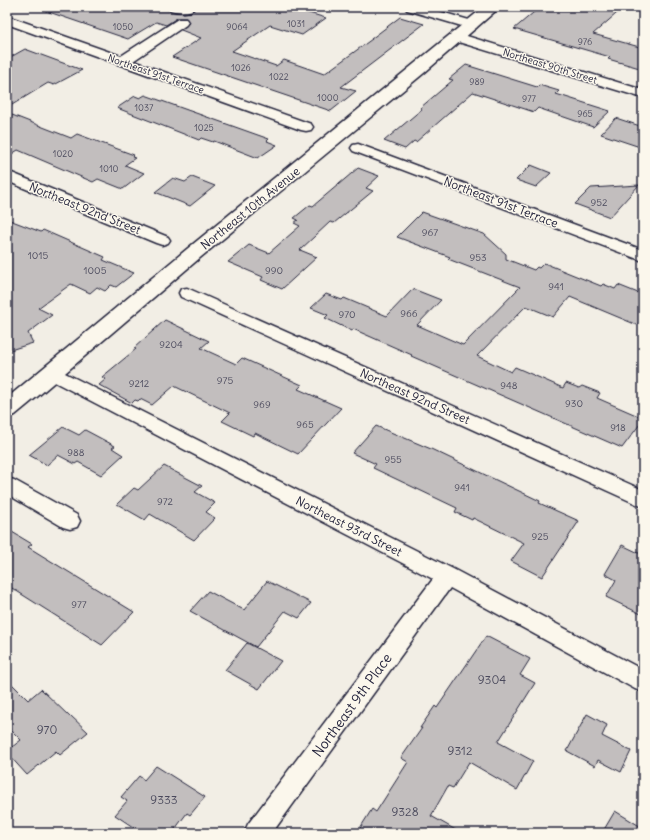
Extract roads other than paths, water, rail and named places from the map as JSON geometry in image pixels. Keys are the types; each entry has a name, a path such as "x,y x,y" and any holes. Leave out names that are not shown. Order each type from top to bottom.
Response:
{"street":[{"path":"411,7 472,25"},
{"name":"Northeast 10th Avenue","path":"7,410 53,374 194,254 493,7"},
{"name":"Northeast 91st Terrace","path":"7,20 306,127"},
{"path":"122,62 182,22"},
{"name":"Northeast 90th Street","path":"457,37 643,94"},
{"name":"Northeast 91st Terrace","path":"358,148 643,256"},
{"name":"Northeast 92nd Street","path":"7,176 162,240"},
{"name":"Northeast 92nd Street","path":"187,293 643,499"},
{"name":"Northeast 93rd Street","path":"53,374 447,576 643,682"},
{"path":"7,485 70,521"},
{"name":"Northeast 9th Place","path":"257,833 447,576"}]}
